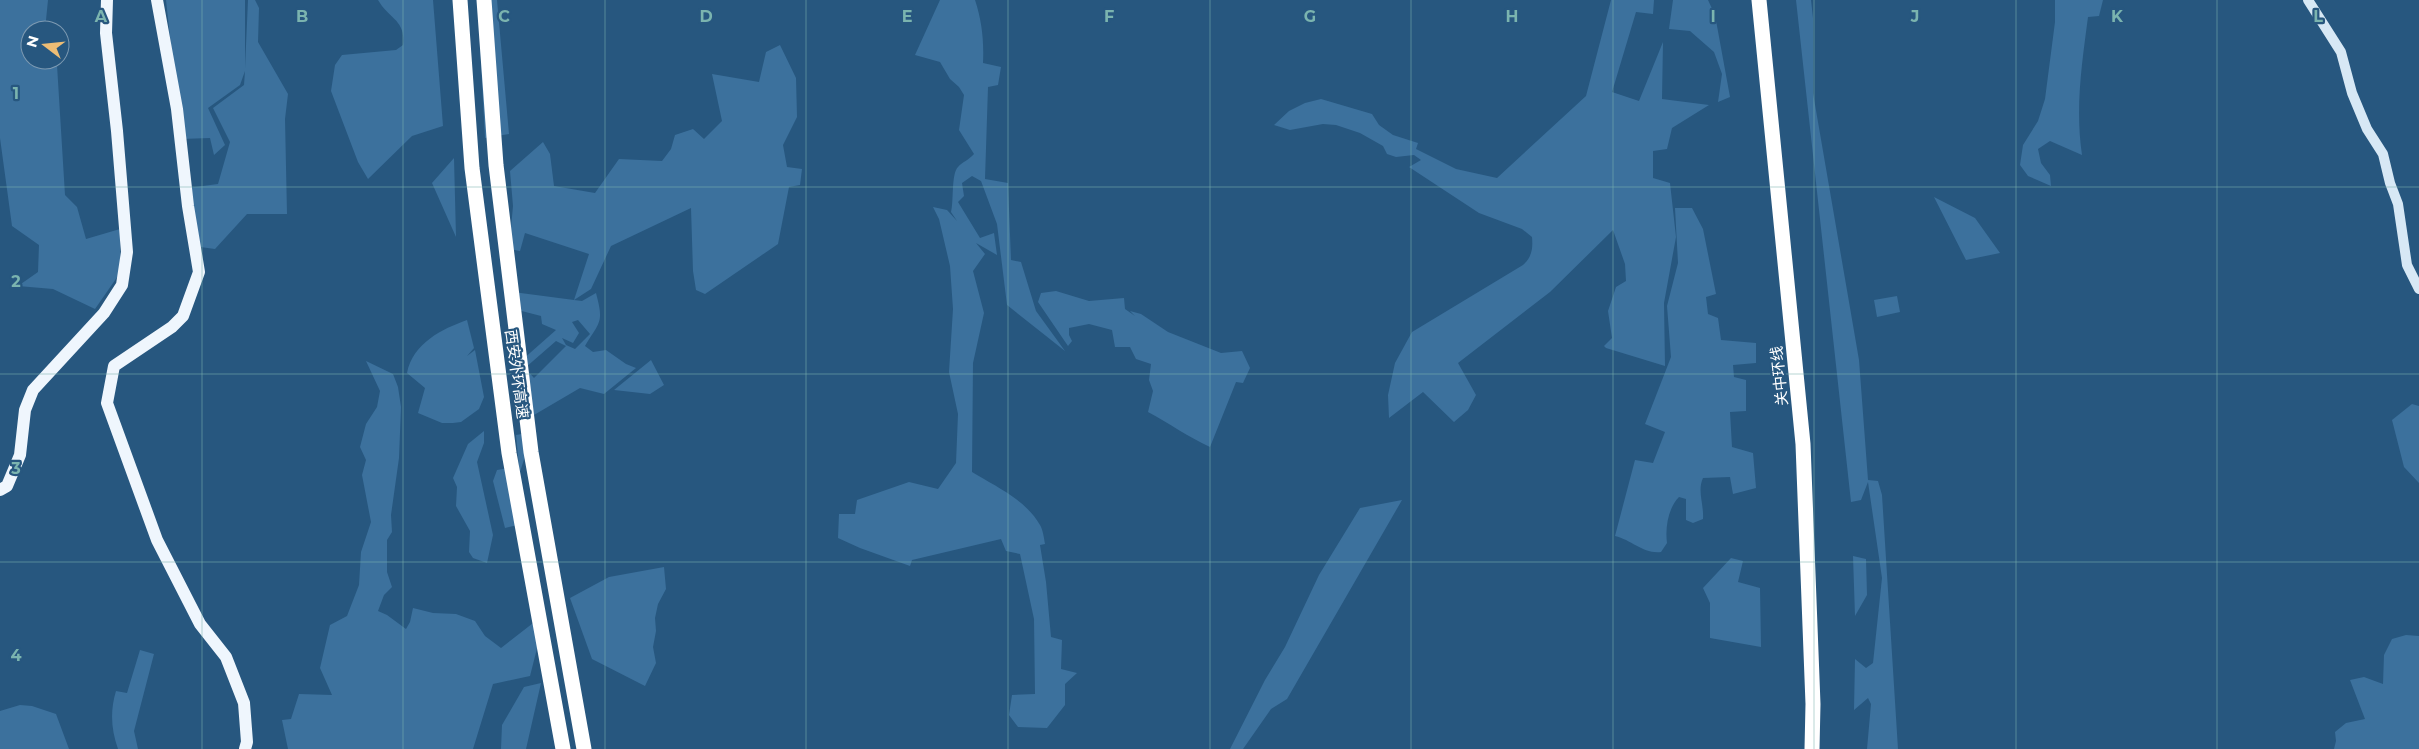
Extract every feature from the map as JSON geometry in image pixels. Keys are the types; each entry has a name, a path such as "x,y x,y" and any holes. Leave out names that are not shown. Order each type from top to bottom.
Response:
{"highway":[{"name":"西安外环高速","path":"460,0 470,140 509,453 563,749"},
{"name":"西安外环高速","path":"484,0 496,166 524,394 542,514 584,749"},
{"name":"关中环线","path":"1759,0 1803,444 1813,704 1812,749"},
{"name":"关中环线","path":"1767,0 1811,443 1821,704 1820,749"}],"main road":[{"path":"0,490 7,486 20,455 25,410 33,390 104,313 122,284 127,252 117,131 106,33 107,0"},
{"path":"157,0 177,108 188,206 198,272 183,316 172,327 114,366 107,403 157,540 200,624 226,657 244,703 247,742 245,749"}],"street":[{"path":"2308,0 2341,52 2352,92 2367,129 2383,154 2390,183 2398,204 2407,265 2419,289"}],"shaded area":[{"path":"0,0 48,0 46,20 20,20 20,70 57,70 65,195 77,207 86,239 120,229 120,273 95,309 53,289 18,286 38,272 39,245 12,226 0,138"},
{"path":"166,0 245,0 245,68 248,0 255,0 259,8 258,42 288,94 285,119 287,214 247,214 215,249 193,246 187,188 218,184 230,142 213,108 244,85 245,71 240,85 208,108 225,145 214,155 210,138 181,139"},
{"path":"378,0 433,0 443,126 412,136 368,179 358,162 331,91 335,65 342,55 396,50 403,45 402,30 396,20"},
{"path":"486,0 497,0 509,134 485,138 479,24"},
{"path":"940,0 975,0 982,31 983,63 1001,67 998,85 988,87 985,179 1008,183 1011,260 1021,262 1036,311 1065,351 1007,305 997,224 981,181 972,176 962,183 964,196 958,202 980,238 994,233 997,255 976,243 985,254 973,271 984,313 973,363 972,472 1000,488 1027,508 1043,532 1045,544 1040,545 1046,582 1051,637 1062,640 1061,669 1077,673 1065,684 1065,705 1047,728 1018,727 1009,715 1012,695 1035,694 1034,619 1020,554 1006,551 1001,539 912,560 910,566 838,538 839,514 855,514 857,500 909,482 938,489 956,463 958,414 949,372 953,309 950,266 939,219 933,207 947,210 957,221 951,212 954,175 958,167 974,154 959,130 964,95 959,87 950,79 940,62 915,55"},
{"path":"1611,0 1654,0 1653,14 1636,12 1612,92 1639,101 1663,42 1662,99 1709,105 1672,128 1667,149 1653,151 1653,178 1670,183 1676,237 1664,303 1665,366 1604,346 1612,338 1608,311 1616,287 1626,281 1625,264 1613,230 1550,292 1458,363 1476,395 1468,410 1454,422 1423,392 1389,418 1388,395 1395,363 1412,332 1523,265 1531,252 1532,237 1522,229 1479,213 1409,167 1421,160 1414,155 1396,157 1387,154 1383,146 1360,133 1336,125 1323,124 1290,130 1274,125 1289,111 1305,103 1321,99 1372,114 1379,125 1393,135 1418,143 1416,149 1456,169 1497,178 1586,96"},
{"path":"1673,0 1708,0 1715,15 1730,97 1718,102 1722,74 1714,52 1690,31 1669,29"},
{"path":"1796,0 1811,0 1813,18 1813,93 1859,360 1868,480 1878,481 1882,495 1898,749 1867,749 1871,704 1868,698 1854,710 1855,659 1866,668 1873,663 1882,578 1868,482 1861,500 1851,502"},
{"path":"2055,0 2103,0 2099,16 2088,17 2079,103 2082,155 2050,141 2038,149 2041,163 2050,175 2051,186 2028,176 2020,165 2023,145 2038,121 2045,99 2055,22"},
{"path":"780,45 796,78 797,117 783,145 787,167 802,169 800,185 789,187 778,244 705,294 696,290 693,271 691,208 611,246 591,289 574,300 589,254 525,233 520,251 509,249 513,206 510,171 543,142 550,154 554,186 595,193 619,159 662,161 671,149 675,135 693,129 704,139 722,121 712,74 759,82 766,52"},
{"path":"454,158 456,237 432,183"},
{"path":"1934,197 1975,218 2000,253 1966,260"},
{"path":"1675,208 1692,208 1703,229 1716,294 1706,297 1708,314 1718,318 1721,340 1756,343 1756,363 1733,365 1734,377 1746,380 1746,411 1730,412 1732,447 1753,453 1756,488 1733,494 1730,477 1703,478 1701,493 1703,519 1693,523 1686,520 1686,499 1679,497 1672,507 1668,518 1667,543 1661,552 1655,552 1643,549 1615,536 1635,460 1653,463 1665,432 1645,424 1671,357 1667,306 1678,263"},
{"path":"1056,291 1089,301 1124,298 1125,309 1135,316 1130,311 1141,314 1168,332 1221,353 1242,351 1250,368 1243,383 1236,382 1210,447 1148,412 1153,391 1149,380 1151,364 1136,359 1130,347 1115,347 1112,330 1089,324 1069,328 1069,335 1072,341 1068,346 1038,302 1041,293"},
{"path":"513,292 582,301 596,293 600,310 599,321 585,346 593,352 606,350 626,364 636,368 604,394 580,388 534,415 522,360 556,330 542,324 541,316 514,309","holes":["578,320 590,334 575,349 566,345 562,338 573,343 579,333 572,322","556,341 566,346 534,378 525,368"]},
{"path":"1897,296 1900,312 1877,317 1874,300"},
{"path":"467,320 474,348 467,356 475,350 484,397 479,409 461,422 442,423 418,413 425,388 407,373 410,362 422,345 448,328"},
{"path":"651,360 664,385 650,394 614,390"},
{"path":"366,361 393,374 398,387 401,407 399,458 391,515 392,532 387,540 387,572 392,587 384,595 378,611 387,615 406,629 410,622 413,608 433,613 456,614 475,621 485,636 501,648 546,613 530,676 493,684 473,749 288,749 282,720 291,719 299,694 332,695 320,668 330,625 347,616 359,585 361,552 371,522 362,475 366,460 360,447 366,424 377,407 380,391"},
{"path":"2412,404 2419,406 2419,483 2404,467 2392,420"},
{"path":"484,431 484,443 477,462 493,535 487,563 473,558 469,552 470,531 456,506 457,487 453,478 468,444"},
{"path":"533,432 515,487 522,524 505,528 493,481 497,470 519,466 516,435"},
{"path":"1402,500 1287,699 1271,709 1243,749 1230,749 1265,680 1285,647 1319,575 1360,508"},
{"path":"1853,556 1866,559 1867,595 1855,616"},
{"path":"1731,558 1743,561 1738,582 1760,588 1761,647 1710,638 1710,603 1703,588"},
{"path":"664,567 666,589 658,604 655,618 656,631 653,647 656,663 645,686 592,659 570,598 609,577"},
{"path":"2406,635 2419,636 2419,749 2334,749 2336,741 2335,732 2346,723 2365,719 2350,680 2364,677 2383,684 2384,655 2392,639"},
{"path":"140,650 154,654 134,731 138,749 118,749 112,720 114,698 116,691 127,693"},
{"path":"541,683 526,749 501,749 502,725 524,687"},
{"path":"20,705 32,706 56,714 69,749 0,749 0,711"}]}
